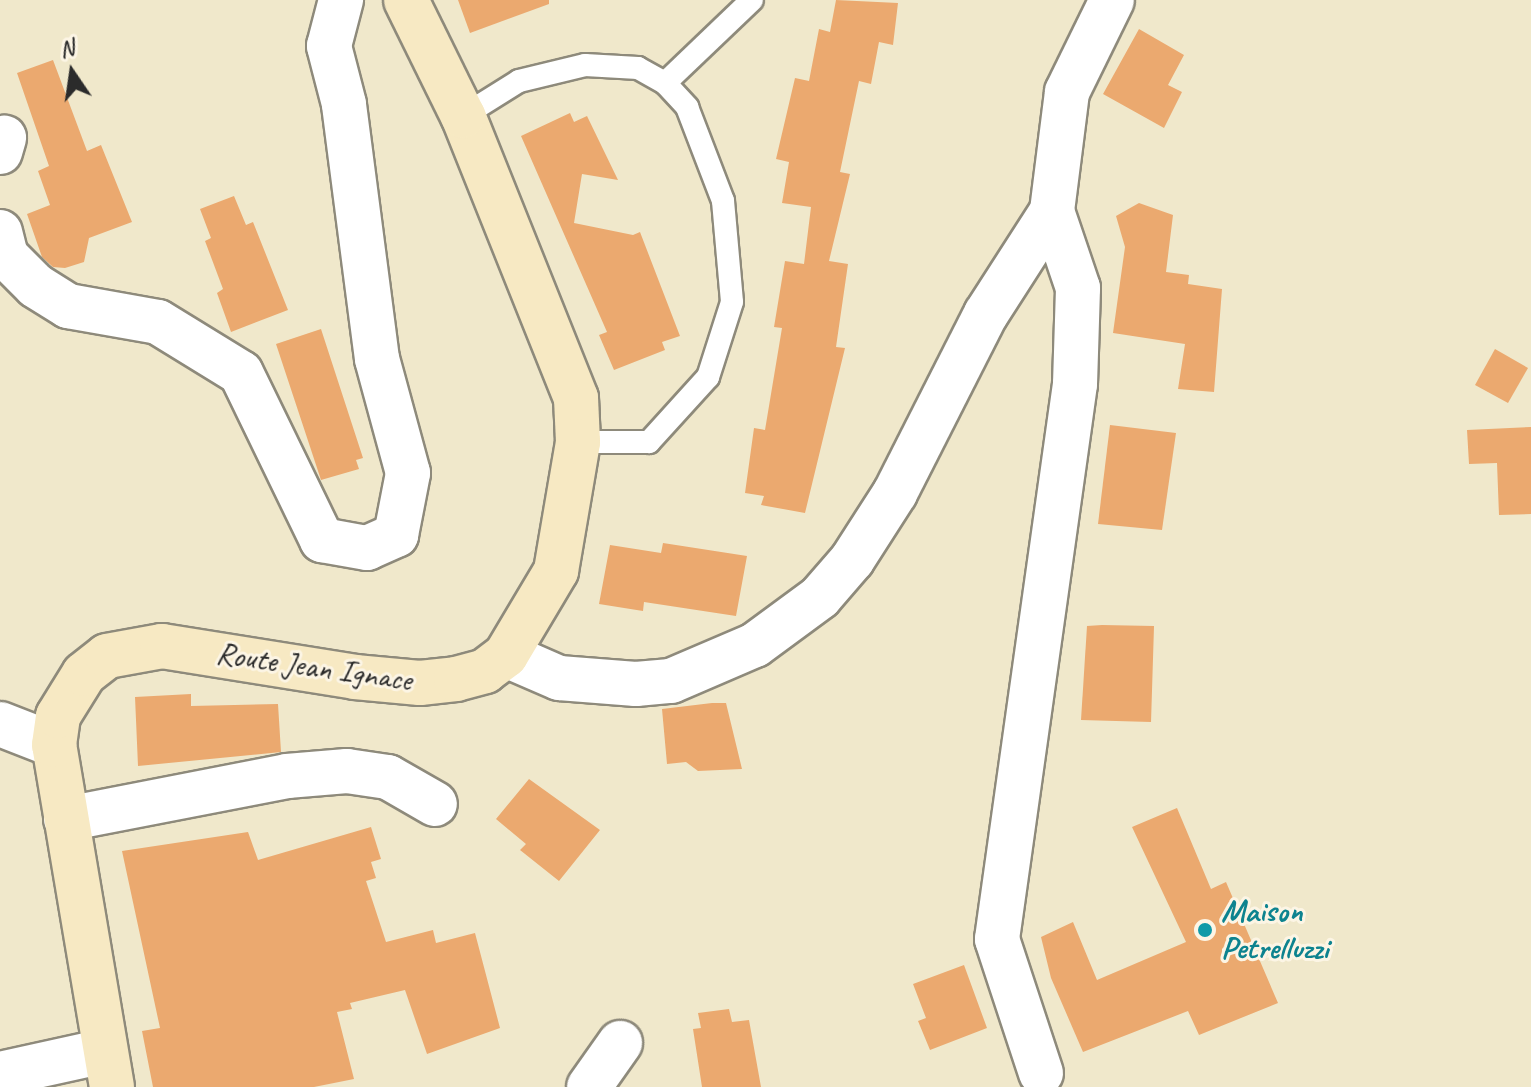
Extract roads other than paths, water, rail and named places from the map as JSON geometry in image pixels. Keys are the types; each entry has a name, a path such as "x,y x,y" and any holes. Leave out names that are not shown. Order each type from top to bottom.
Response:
{"street":[{"path":"0,232 6,256 36,286 68,306 158,322 241,373 322,540 367,548 396,535 408,473 377,359 362,273 344,104 329,46 341,0"},
{"path":"406,0 463,116 576,398 578,442 556,571 506,655 559,678 636,684 671,681 717,663 787,626 852,560 895,493 986,314 1052,211 1067,92 1112,0"},
{"path":"1041,1073 997,939 1075,384 1078,288 1052,211"},
{"name":"Route Jean Ignace","path":"108,1069 54,745 58,716 84,674 107,656 133,647 162,646 420,683 485,671 506,655"},
{"path":"0,724 54,745"},
{"path":"66,819 287,776 347,771 388,777 435,804"},
{"path":"589,1087 620,1043"},
{"path":"0,1074 108,1069"}],"lane":[{"path":"665,83 752,0"},
{"path":"463,116 519,81 585,65 638,68 665,83 687,107 723,201 732,302 708,377 649,442 578,442"}],"place":[{"name":"Maison Petrelluzzi","path":"1205,930"}]}
